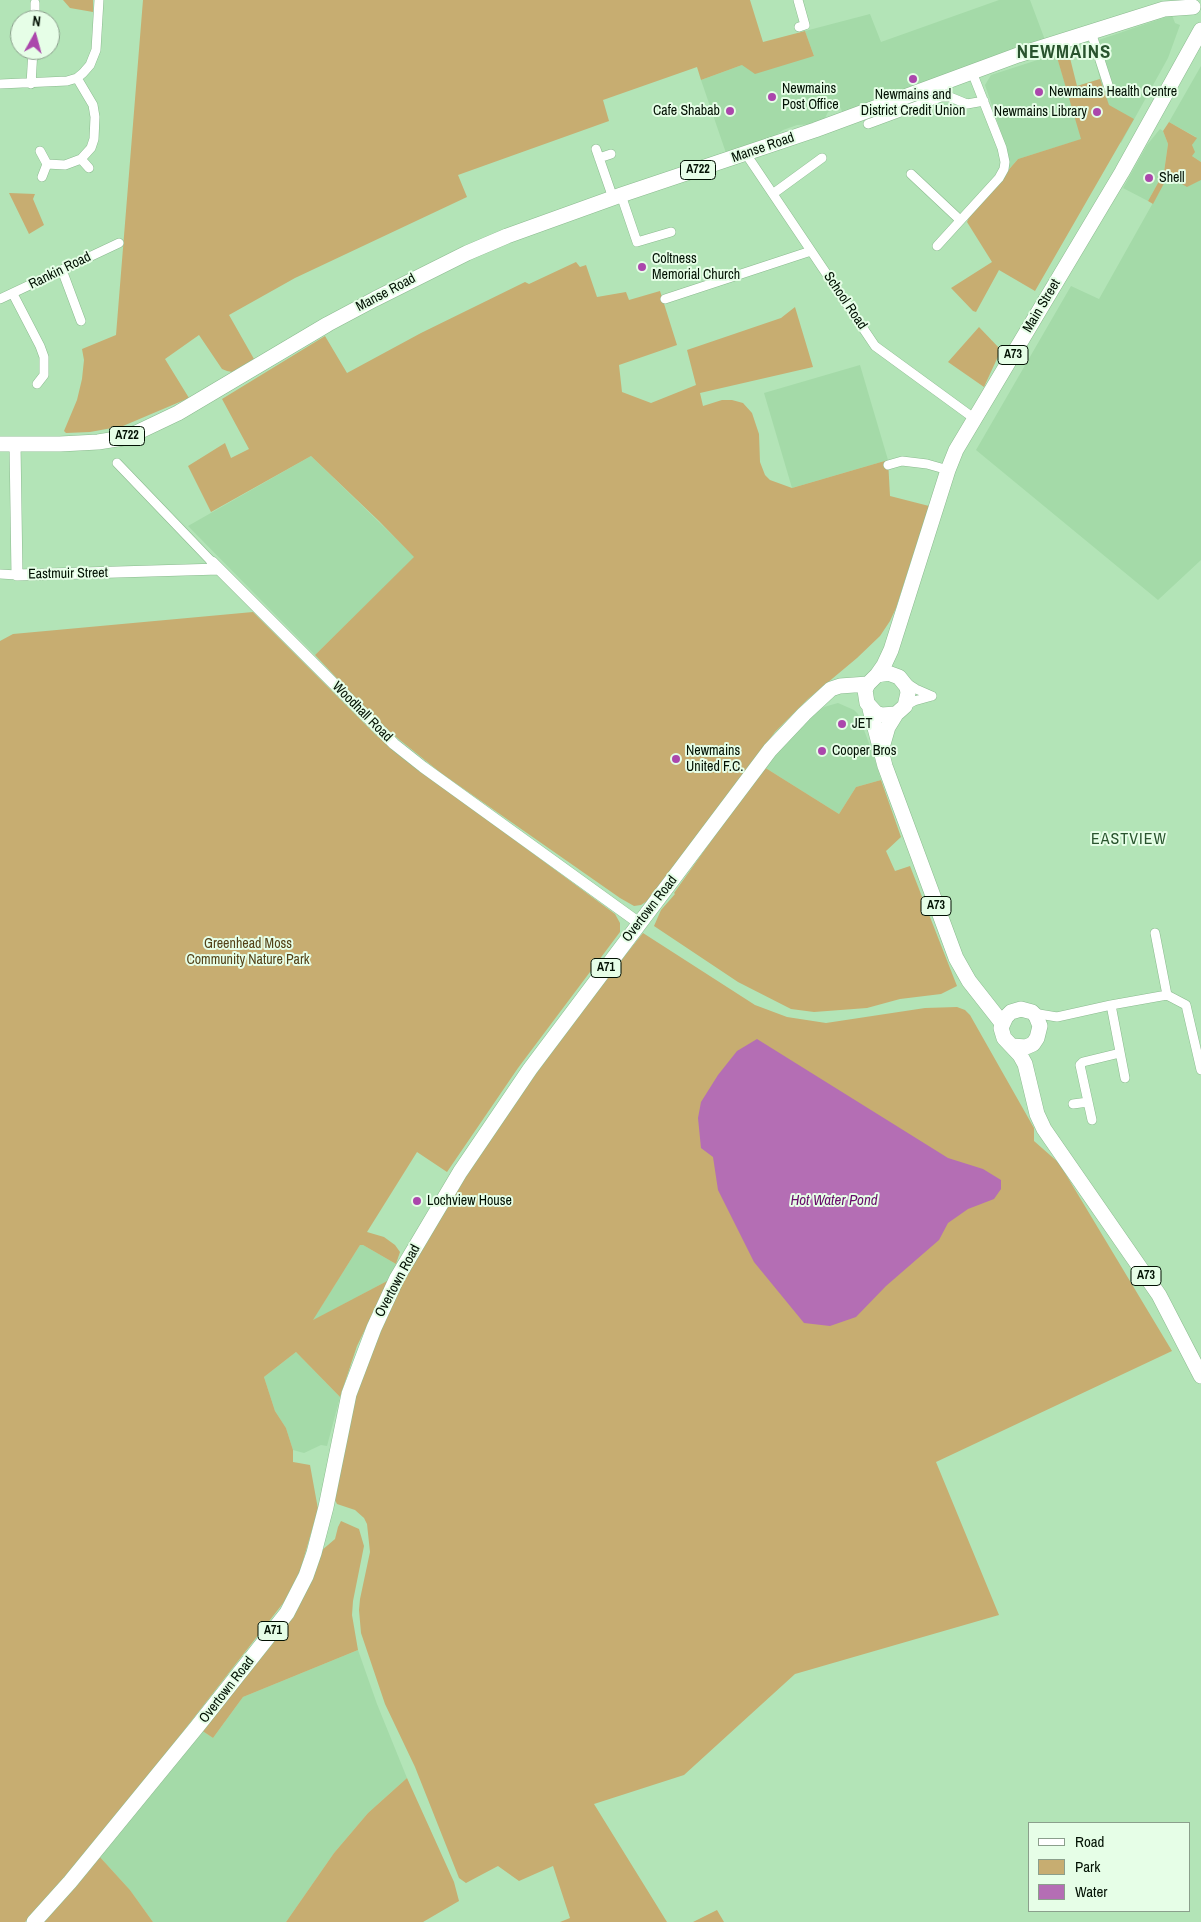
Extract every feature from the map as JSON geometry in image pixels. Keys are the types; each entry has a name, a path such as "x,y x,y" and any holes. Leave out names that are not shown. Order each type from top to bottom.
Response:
{"main road":[{"path":"1193,3 1197,18 1201,21"},
{"name":"Manse Road","path":"16,444 73,444 123,438 151,427 328,324 467,253 617,197 815,130 972,72 1164,9 1193,3"},
{"name":"Main Street","path":"872,679 884,665 891,650 956,450 1122,172 1201,30"},
{"name":"A722","path":"0,444 16,444"},
{"path":"881,752 885,733 900,710 908,693 892,660 891,650"},
{"path":"872,679 888,673 901,679"},
{"name":"Overtown Road","path":"34,1922 70,1882 287,1613 306,1576 314,1553 326,1507 349,1394 374,1328 397,1278 460,1172 530,1069 770,750 831,689 872,679"},
{"name":"A73","path":"872,679 865,690 881,752 914,849 956,958 965,975 980,994 1007,1017"},
{"path":"846,686 861,695 868,706 882,716 900,710"},
{"path":"1021,1009 1032,1012 1038,1021 1029,1065 1030,1080 1020,1055 1002,1034 1007,1017 1021,1009"},
{"path":"1012,1046 1026,1047 1036,1038"},
{"name":"A73","path":"1030,1080 1037,1114 1044,1129 1159,1295 1201,1376"}],"street":[{"path":"0,84 31,84 67,81 77,78 90,65 96,50 99,0"},
{"path":"798,0 805,25 798,27"},
{"path":"35,3 35,10"},
{"path":"1091,32 1109,88"},
{"path":"31,84 32,60"},
{"path":"937,246 999,178 1004,169 1005,162 1002,148 972,72"},
{"path":"47,164 65,165 81,158 91,148 94,139 96,117 93,105 77,78"},
{"path":"868,124 941,97 950,97 966,104 984,101"},
{"path":"40,151 47,164 42,177"},
{"path":"610,154 597,154 637,242 671,232"},
{"name":"School Road","path":"746,154 875,346 975,419"},
{"path":"81,158 89,168"},
{"path":"774,193 822,158"},
{"path":"911,174 960,220"},
{"name":"Rankin Road","path":"0,299 119,243"},
{"path":"665,299 811,251"},
{"path":"62,270 81,321"},
{"path":"13,294 44,357 44,375 36,384"},
{"name":"Eastmuir Street","path":"16,444 17,575 216,565"},
{"path":"888,465 902,461 927,464 948,470"},
{"name":"Woodhall Road","path":"117,463 394,744 639,923"},
{"path":"0,574 17,575"},
{"path":"900,710 914,701 932,696 916,689 901,679"},
{"path":"1155,933 1167,995"},
{"path":"1036,1038 1047,1024 1057,1017 1167,995 1186,1005 1201,1070"},
{"path":"1111,1005 1125,1078"},
{"path":"1032,1012 1057,1017"},
{"path":"1092,1120 1080,1064 1120,1053"},
{"path":"1073,1104 1088,1102"}],"shaded area":[{"path":"999,0 1030,0 1045,40 843,113 840,107 828,112 824,120 815,124 797,125 783,130 766,143 726,153 701,80 742,65 814,56 805,31 870,14 881,42"},
{"path":"1172,15 1175,23 1180,25 1168,58 1121,143 1077,86 1100,79 1090,43"},
{"path":"1056,54 1082,139 1018,159 1009,169 1008,153 985,85 991,75"},
{"path":"1201,66 1201,162 1192,156 1192,145 1196,137 1169,122"},
{"path":"1160,129 1163,131 1168,144 1164,172 1148,201 1123,188 1147,145"},
{"path":"1168,176 1201,180 1201,560 1158,600 976,450 1071,286 1099,299"},
{"path":"860,365 888,460 792,488 764,393"},
{"path":"311,456 415,557 315,655 188,526"},
{"path":"838,703 854,710 858,714 881,780 856,787 839,814 764,767 814,714 824,707"},
{"path":"360,1245 396,1264 389,1280 312,1321"},
{"path":"296,1352 340,1397 327,1446 321,1445 304,1453 293,1450 286,1428 275,1411 264,1377"},
{"path":"358,1650 377,1704 407,1778 368,1813 334,1853 286,1922 153,1922 130,1890 99,1856 201,1730 213,1738 243,1697"}],"green space":[{"path":"63,0 93,0 93,12 70,8"},
{"path":"143,0 750,0 763,42 805,31 814,56 755,74 742,65 701,80 697,67 603,100 609,121 458,175 467,197 295,278 229,315 254,359 232,372 222,369 199,335 165,359 189,398 123,426 90,432 66,433 64,431 77,400 82,379 84,360 82,349 116,335"},
{"path":"1068,50 1077,86 1100,79 1109,105 1134,119 1035,291 999,270 976,312 973,311 951,288 992,262 967,222 971,213 1018,159 1081,139 1056,54"},
{"path":"1169,122 1197,138 1192,145 1195,152 1192,156 1201,162 1201,180 1187,187 1168,176 1153,204 1148,201 1164,172 1168,144 1163,131"},
{"path":"9,193 35,194 33,199 44,225 29,234"},
{"path":"576,262 580,267 586,265 597,297 626,292 629,300 660,291 677,345 619,365 622,392 651,403 696,385 687,350 781,318 795,307 813,367 700,393 703,406 722,400 743,403 752,413 759,434 760,462 765,475 770,480 792,488 888,460 890,496 929,506 896,608 880,636 808,699 775,732 650,899 641,905 634,906 441,773 381,725 315,655 414,557 379,521 311,456 211,512 188,466 225,443 231,458 249,449 222,399 325,336 347,373 421,333 525,282 529,284"},
{"path":"979,327 1001,350 984,387 948,362"},
{"name":"Greenhead Moss Community Nature Park","path":"253,612 376,735 413,765 615,914 620,923 620,932 518,1068 447,1172 417,1152 367,1232 384,1237 395,1245 400,1252 396,1264 360,1245 313,1320 389,1280 357,1346 340,1397 296,1352 264,1377 275,1411 286,1428 293,1450 293,1462 310,1465 318,1509 300,1571 284,1602 164,1756 58,1886 25,1922 0,1922 0,641 13,634"},
{"path":"764,767 839,814 856,787 881,780 901,837 886,851 895,871 910,866 957,986 941,994 900,999 867,1008 814,1012 791,1009 738,982 654,926 661,910 675,894"},
{"path":"643,933 755,1005 787,1017 826,1023 925,1008 957,1007 965,1010 970,1015 1034,1128 1034,1141 1059,1163 1172,1351 936,1462 999,1615 795,1674 684,1775 594,1804 667,1922 560,1922 570,1918 553,1866 519,1881 498,1866 466,1883 459,1878 415,1767 385,1704 361,1633 360,1599 370,1552 367,1524 364,1518 355,1510 337,1504 335,1500 347,1426 359,1383 399,1289 427,1238 491,1136 584,1007"},
{"path":"341,1521 359,1529 364,1546 352,1615 358,1650 243,1697 213,1738 201,1730 270,1647 293,1615 321,1551 335,1539"},
{"path":"407,1778 454,1882 459,1901 423,1922 286,1922 334,1853 368,1813"},
{"path":"99,1856 130,1890 153,1922 41,1922"},
{"path":"717,1910 724,1922 693,1922"}],"water":[{"name":"Hot Water Pond","path":"757,1039 948,1158 983,1169 1001,1180 1001,1189 994,1199 968,1209 948,1223 939,1240 886,1286 856,1317 830,1326 804,1323 754,1262 718,1190 713,1157 701,1148 698,1118 701,1102 718,1075 737,1051"}],"place":[{"name":"Newmains and District Credit Union","path":"913,79"},
{"name":"Newmains Health Centre","path":"1039,92"},
{"name":"Newmains Post Office","path":"772,97"},
{"name":"Cafe Shabab","path":"730,111"},
{"name":"Newmains Library","path":"1097,112"},
{"name":"Shell","path":"1149,178"},
{"name":"Coltness Memorial Church","path":"642,267"},
{"name":"JET","path":"842,724"},
{"name":"Cooper Bros","path":"822,751"},
{"name":"Newmains United F.C.","path":"676,759"},
{"name":"Lochview House","path":"417,1201"}],"district":[{"name":"NEWMAINS","path":"1064,53"},
{"name":"EASTVIEW","path":"1129,840"}]}
